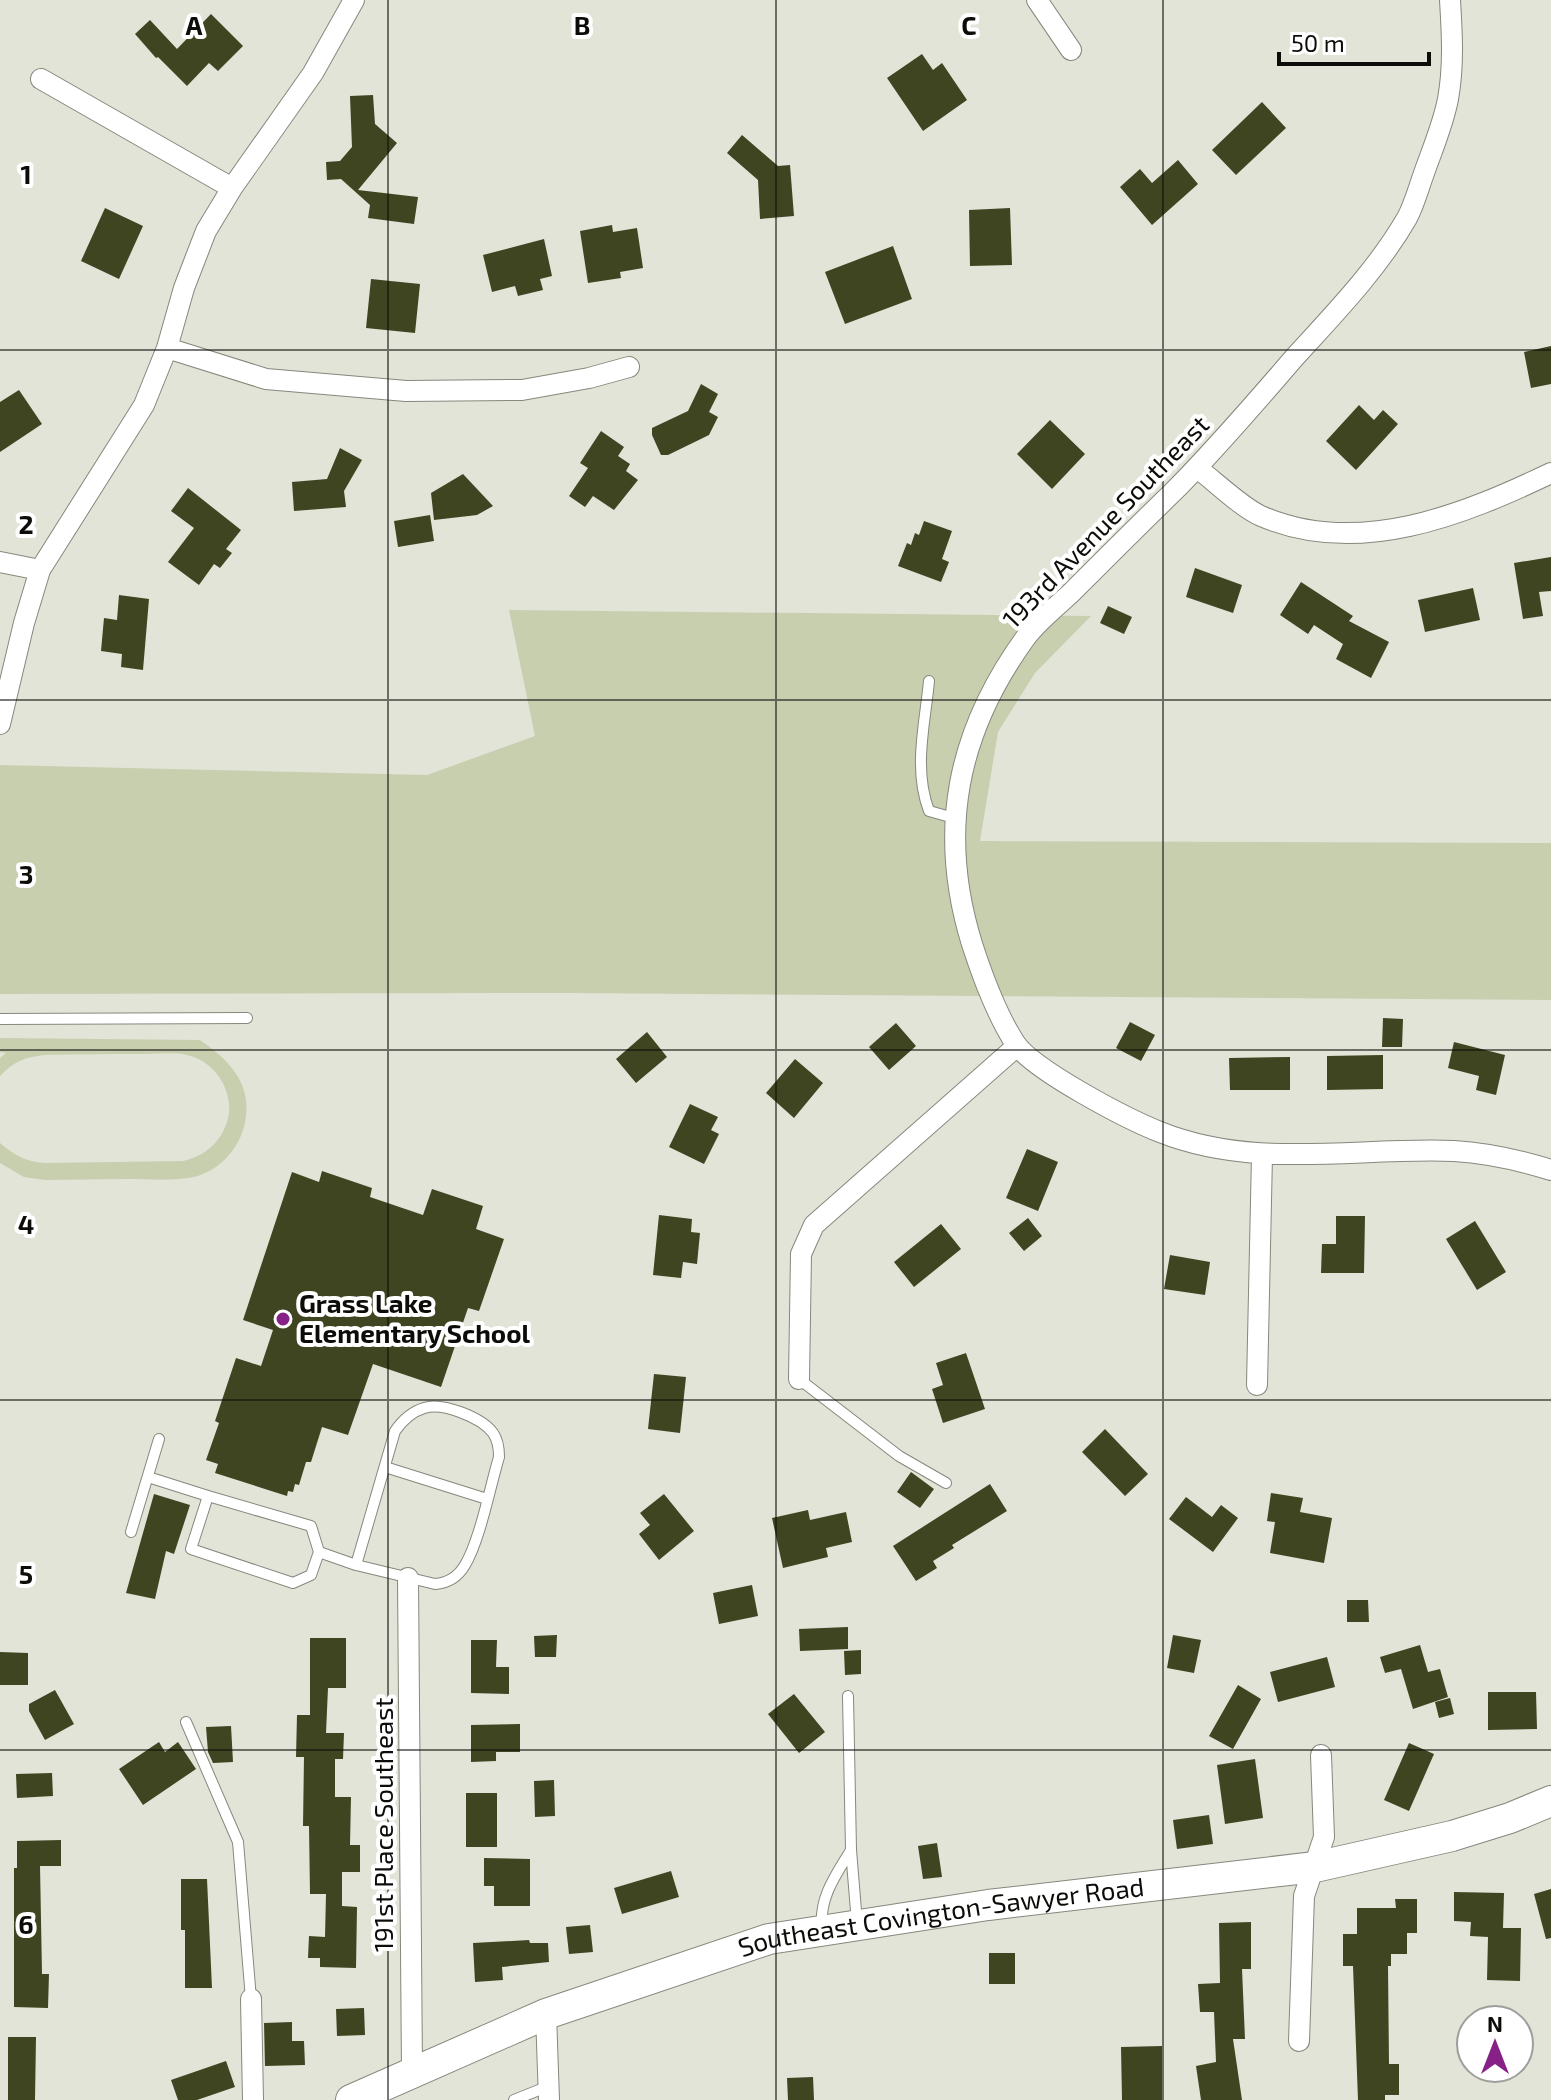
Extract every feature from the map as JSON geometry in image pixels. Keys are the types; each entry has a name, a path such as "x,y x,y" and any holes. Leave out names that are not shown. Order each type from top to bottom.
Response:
{"street":[{"path":"0,724 40,570 144,405 167,348 184,288 206,231 232,188 313,73 354,0"},
{"path":"1037,0 1071,50"},
{"name":"193rd Avenue Southeast","path":"1450,0 1452,49 1449,95 1442,123 1408,215 1364,280 1197,468 1028,635 982,711 959,782 954,818 960,899 981,973 1017,1046 1078,1090 1161,1133 1205,1146 1262,1155 1455,1151 1514,1158 1551,1170"},
{"path":"41,79 232,188"},
{"path":"167,348 266,379 406,391 522,390 629,367"},
{"path":"1197,468 1259,515 1308,530 1361,535 1443,518 1551,473"},
{"path":"0,562 40,570"},
{"path":"799,1379 801,1254 814,1225 1017,1046"},
{"path":"1257,1385 1262,1155"},
{"name":"191st Place Southeast","path":"408,1578 412,2072"},
{"path":"1299,2041 1304,1896 1324,1837 1321,1755"},
{"name":"Southeast Covington-Sawyer Road","path":"351,2100 546,2014 769,1939 988,1905 1315,1867 1452,1836 1551,1801"},
{"path":"251,1999 253,2100"},
{"path":"546,2014 549,2093"}],"lane":[{"path":"929,681 920,763 925,800 929,811 954,818"},
{"path":"0,1019 247,1018"},
{"path":"799,1379 899,1456 946,1483"},
{"path":"319,1552 356,1565 435,1584 455,1577 465,1566 472,1549 499,1457 499,1446 493,1433 473,1418 439,1407 426,1407 400,1423 395,1431 356,1565"},
{"path":"131,1532 159,1439"},
{"path":"385,1467 487,1499"},
{"path":"148,1477 311,1526 319,1552 311,1575 293,1583 191,1549 208,1496"},
{"path":"848,1696 851,1850 857,1925"},
{"path":"186,1722 238,1842 251,1999"},
{"path":"822,1931 820,1912 827,1891 851,1850"},
{"path":"514,2100 549,2093"}],"green space":[{"path":"509,610 1091,616 1035,673 998,732 980,841 1551,843 1551,1000 568,993 0,994 0,765 427,775 535,736"},
{"path":"0,1038 200,1040 227,1062 240,1081 246,1115 240,1137 219,1164 210,1171 188,1178 45,1180 24,1177 0,1163 0,1143 22,1158 46,1163 183,1161 205,1152 216,1142 227,1122 229,1101 215,1071 197,1058 182,1054 44,1055 20,1061 0,1076 0,1058 6,1053 0,1052"}],"building":[{"path":"211,14 243,46 218,71 209,63 187,86 135,34 150,20 177,49"},
{"path":"922,54 933,70 942,63 967,100 923,131 887,78"},
{"path":"373,95 375,124 397,143 358,190 418,197 414,224 368,218 370,205 341,179 327,180 326,162 340,161 352,147 350,96"},
{"path":"1262,102 1286,128 1236,175 1212,150"},
{"path":"742,135 778,166 790,165 794,216 760,219 758,180 727,153"},
{"path":"1178,160 1198,184 1152,225 1120,187 1140,169 1152,183"},
{"path":"105,208 143,226 119,279 81,261"},
{"path":"1010,208 1012,265 970,266 969,210"},
{"path":"612,225 613,232 637,228 643,268 620,272 621,278 588,283 580,231"},
{"path":"544,239 552,276 540,279 543,290 518,296 515,286 492,292 483,255"},
{"path":"893,246 912,299 845,324 825,272"},
{"path":"371,279 420,284 415,333 366,328"},
{"path":"1551,346 1551,384 1531,388 1524,352"},
{"path":"701,384 718,394 709,412 718,417 709,435 668,455 661,455 652,428 688,411"},
{"path":"19,390 42,424 0,452 0,402"},
{"path":"1359,405 1374,420 1383,410 1398,424 1356,470 1326,441"},
{"path":"1050,420 1085,454 1052,489 1017,454"},
{"path":"601,431 624,447 618,456 630,464 626,471 638,480 614,510 593,496 585,507 569,496 588,468 580,463"},
{"path":"340,448 362,460 344,491 346,507 294,511 292,482 327,479"},
{"path":"463,474 493,506 477,515 434,520 431,493"},
{"path":"188,488 241,530 226,549 232,553 220,568 214,564 199,585 168,562 194,528 171,511"},
{"path":"430,515 434,541 398,547 394,521"},
{"path":"924,521 952,531 942,559 949,562 941,582 898,566 907,543 911,545 915,533 919,535"},
{"path":"1551,557 1551,591 1539,592 1543,616 1523,619 1514,563"},
{"path":"1195,568 1242,585 1233,613 1186,597"},
{"path":"1301,582 1353,616 1349,621 1389,642 1371,678 1336,659 1343,644 1314,625 1308,634 1280,615"},
{"path":"1473,588 1480,620 1425,632 1418,600"},
{"path":"119,595 149,599 143,670 121,667 122,654 101,651 104,618 117,620"},
{"path":"1108,606 1132,617 1124,634 1100,623"},
{"path":"1383,1018 1403,1019 1402,1047 1382,1047"},
{"path":"1130,1022 1155,1035 1141,1061 1116,1048"},
{"path":"896,1023 916,1046 889,1070 869,1047"},
{"path":"647,1032 667,1057 636,1083 616,1059"},
{"path":"1454,1042 1505,1055 1496,1095 1476,1090 1479,1076 1448,1068"},
{"path":"1383,1055 1383,1089 1327,1090 1327,1056"},
{"path":"1290,1057 1290,1090 1230,1090 1229,1058"},
{"path":"795,1059 823,1083 794,1118 766,1093"},
{"path":"690,1104 718,1117 711,1130 719,1134 704,1164 669,1147"},
{"path":"1027,1149 1058,1162 1038,1211 1006,1198"},
{"path":"322,1171 372,1188 370,1197 423,1215 432,1189 483,1206 476,1229 504,1239 479,1311 468,1308 441,1387 373,1364 348,1435 322,1427 311,1462 306,1462 299,1485 295,1484 293,1492 288,1491 287,1496 215,1473 218,1464 206,1460 236,1358 261,1366 273,1330 243,1320 292,1172 319,1182"},
{"path":"659,1215 692,1219 691,1232 700,1233 697,1264 683,1262 681,1278 653,1275"},
{"path":"1336,1216 1365,1216 1364,1273 1321,1273 1322,1244 1336,1244"},
{"path":"1028,1218 1042,1236 1024,1251 1009,1233"},
{"path":"1475,1221 1506,1272 1477,1290 1446,1239"},
{"path":"941,1224 961,1249 914,1287 894,1262"},
{"path":"1170,1255 1210,1262 1205,1295 1164,1289"},
{"path":"966,1353 985,1409 943,1423 932,1389 943,1385 936,1363"},
{"path":"654,1374 686,1377 680,1433 648,1429"},
{"path":"1105,1429 1148,1474 1125,1496 1082,1452"},
{"path":"911,1472 934,1489 920,1508 897,1492"},
{"path":"990,1484 1007,1511 952,1545 954,1548 933,1561 937,1568 916,1581 893,1546"},
{"path":"1271,1493 1303,1498 1300,1512 1332,1518 1324,1563 1270,1553 1275,1522 1267,1521"},
{"path":"154,1494 190,1505 174,1554 166,1551 155,1599 126,1593"},
{"path":"664,1494 694,1531 659,1560 639,1534 650,1525 640,1513"},
{"path":"1186,1497 1212,1517 1221,1505 1238,1518 1213,1552 1169,1519"},
{"path":"808,1510 810,1520 846,1512 852,1542 826,1548 828,1557 783,1568 772,1518"},
{"path":"752,1585 758,1616 719,1624 713,1593"},
{"path":"1347,1600 1368,1600 1369,1622 1347,1622"},
{"path":"848,1627 848,1649 800,1651 799,1629"},
{"path":"557,1635 556,1657 535,1657 534,1636"},
{"path":"1173,1635 1201,1640 1194,1673 1167,1668"},
{"path":"310,1638 346,1638 346,1688 328,1688 326,1733 344,1733 343,1759 335,1759 335,1797 351,1797 350,1845 360,1845 360,1872 342,1872 342,1906 357,1907 356,1968 320,1967 320,1958 308,1958 309,1936 325,1937 326,1894 310,1894 309,1826 303,1826 304,1757 296,1757 297,1715 310,1715"},
{"path":"471,1640 497,1640 496,1667 509,1667 509,1694 471,1693"},
{"path":"1420,1645 1428,1672 1440,1669 1448,1697 1413,1709 1401,1669 1385,1673 1380,1657"},
{"path":"861,1650 861,1674 845,1675 844,1651"},
{"path":"0,1652 28,1653 28,1685 0,1685"},
{"path":"1327,1657 1335,1687 1278,1702 1270,1672"},
{"path":"1238,1685 1261,1699 1233,1749 1209,1736"},
{"path":"55,1690 74,1724 45,1740 29,1711 29,1704"},
{"path":"1488,1692 1536,1692 1537,1729 1488,1730"},
{"path":"794,1694 825,1732 799,1753 768,1714"},
{"path":"1450,1698 1454,1714 1439,1718 1435,1702"},
{"path":"520,1724 520,1752 496,1752 496,1761 471,1762 471,1725"},
{"path":"231,1726 233,1762 213,1763 208,1752 206,1727"},
{"path":"159,1742 165,1752 178,1742 196,1769 143,1805 119,1769"},
{"path":"1409,1743 1434,1754 1409,1811 1384,1800"},
{"path":"1255,1759 1263,1818 1225,1824 1217,1765"},
{"path":"52,1773 53,1796 17,1798 16,1774"},
{"path":"554,1780 555,1816 535,1817 534,1781"},
{"path":"466,1793 497,1793 497,1847 466,1847"},
{"path":"1209,1815 1213,1844 1177,1849 1173,1820"},
{"path":"61,1840 61,1866 40,1866 42,1974 49,1974 48,2008 14,2007 14,1868 17,1868 17,1841"},
{"path":"937,1843 942,1877 923,1879 918,1846"},
{"path":"484,1858 530,1859 530,1906 494,1906 494,1886 484,1886"},
{"path":"671,1871 679,1897 622,1914 614,1888"},
{"path":"181,1879 207,1879 212,1988 185,1988"},
{"path":"1551,1889 1551,1938 1546,1939 1534,1894"},
{"path":"1454,1892 1504,1893 1503,1928 1521,1928 1520,1981 1487,1980 1488,1937 1470,1936 1471,1922 1454,1921"},
{"path":"1395,1899 1417,1899 1417,1933 1407,1933 1407,1954 1391,1954 1391,1966 1388,1966 1389,2064 1399,2064 1399,2095 1385,2095 1385,2100 1358,2100 1353,1966 1343,1966 1343,1934 1357,1934 1357,1908 1396,1908"},
{"path":"1251,1922 1251,1969 1242,1969 1245,2039 1233,2039 1242,2100 1201,2100 1196,2066 1216,2062 1214,2012 1200,2012 1198,1984 1220,1983 1219,1923"},
{"path":"590,1925 593,1952 569,1954 566,1927"},
{"path":"529,1940 530,1943 548,1943 549,1962 502,1967 503,1980 475,1982 473,1943"},
{"path":"989,1953 1015,1953 1015,1984 989,1984"},
{"path":"364,2008 365,2035 337,2036 336,2009"},
{"path":"292,2022 292,2041 304,2041 305,2065 265,2066 264,2023"},
{"path":"8,2037 36,2037 35,2100 8,2100"},
{"path":"1162,2046 1162,2100 1122,2100 1121,2047"},
{"path":"226,2061 235,2087 197,2100 178,2100 171,2080"},
{"path":"813,2077 814,2100 788,2100 787,2078"}],"place":[{"name":"Grass Lake Elementary School","path":"283,1319"}]}
